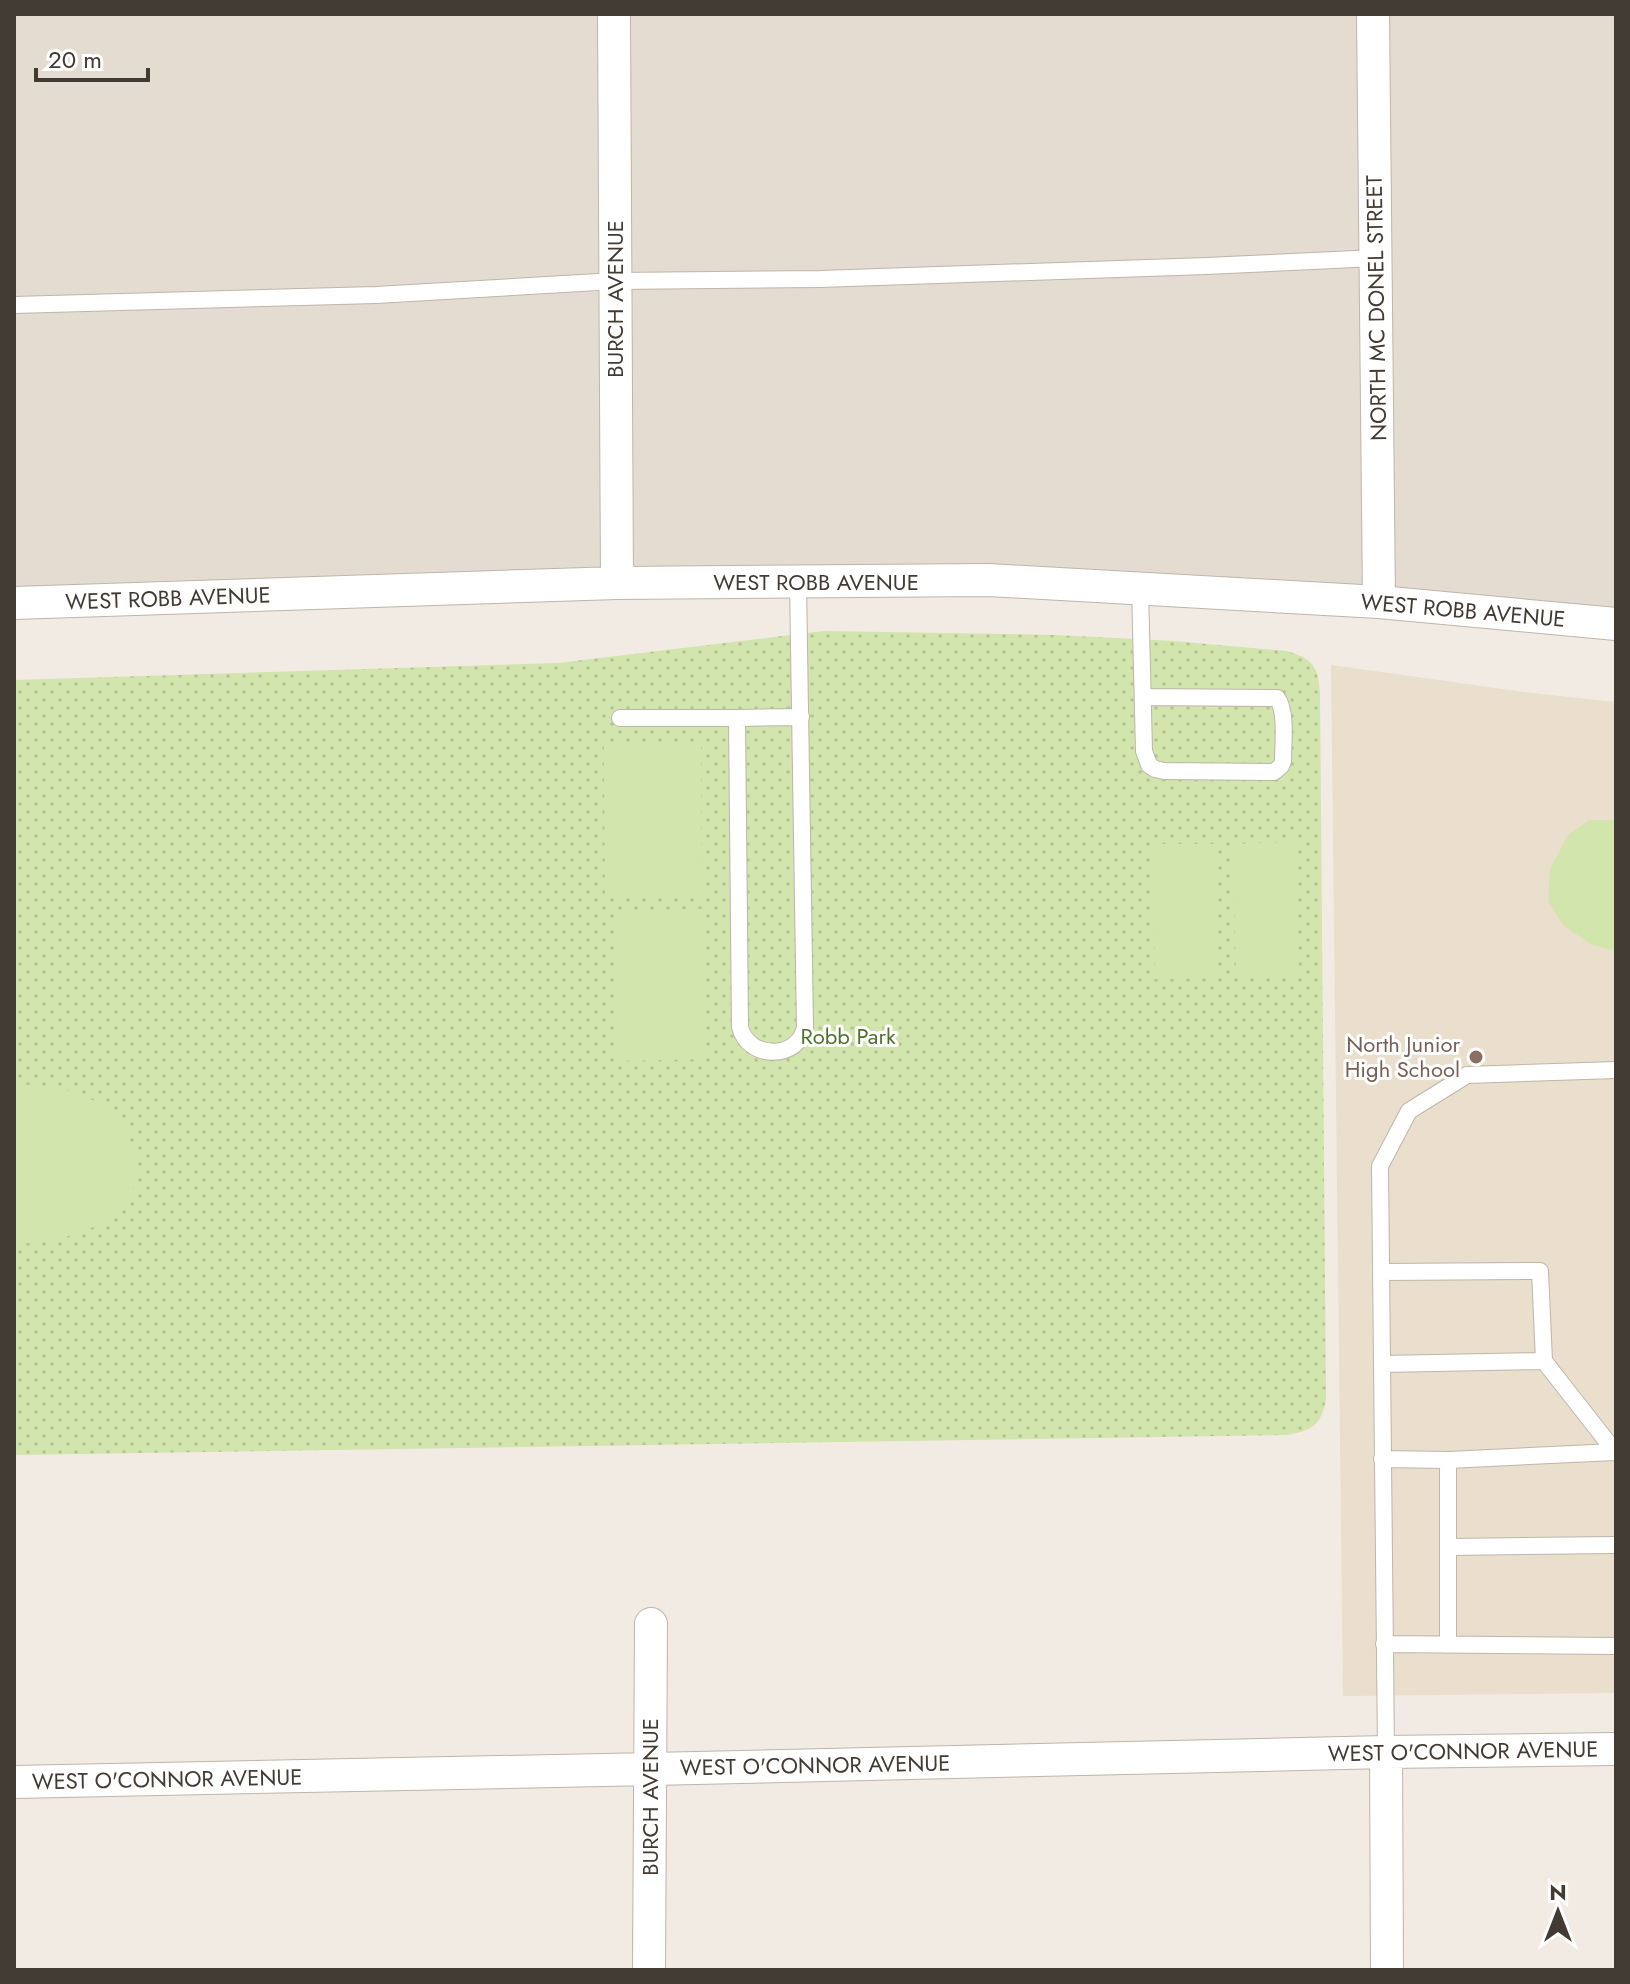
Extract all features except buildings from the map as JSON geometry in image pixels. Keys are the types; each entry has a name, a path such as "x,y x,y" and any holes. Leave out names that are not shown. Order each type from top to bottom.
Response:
{"street":[{"name":"BURCH AVENUE","path":"614,14 617,583"},
{"name":"NORTH MC DONEL STREET","path":"1373,14 1379,602"},
{"name":"WEST ROBB AVENUE","path":"14,603 617,583 988,580 1379,602 1616,624"},
{"name":"BURCH AVENUE","path":"649,1970 651,1624"},
{"name":"WEST O'CONNOR AVENUE","path":"14,1782 1616,1749"},
{"path":"1386,1752 1387,1970"}],"lane":[{"path":"14,305 376,295 615,281 835,278 1376,258"},
{"path":"737,718 740,1027 743,1038 756,1049 779,1051 798,1042 805,1027 798,582"},
{"path":"1140,588 1144,751 1149,765 1164,771 1274,772 1281,766 1282,710 1281,701 1277,698 1143,697"},
{"path":"620,718 801,717"},
{"path":"1386,1752 1380,1166 1409,1111 1467,1075 1616,1070"},
{"path":"1381,1272 1540,1271 1544,1361 1615,1452"},
{"path":"1382,1364 1544,1361"},
{"path":"1382,1459 1448,1460 1615,1452"},
{"path":"1448,1460 1448,1645"},
{"path":"1449,1547 1616,1545"},
{"path":"1384,1644 1616,1646"}],"shaded area":[{"path":"14,14 1616,14 1616,624 1379,602 617,583 14,603"},
{"name":"North Junior High School","path":"1331,665 1616,702 1616,1693 1343,1696"}],"green space":[{"name":"Robb Park","path":"824,631 1056,635 1174,641 1287,651 1303,657 1316,670 1320,693 1326,1398 1318,1421 1309,1429 1286,1435 14,1455 14,680 558,663"},
{"path":"701,744 702,897 605,898 604,745"},
{"path":"1589,820 1616,820 1616,951 1592,945 1563,925 1548,901 1550,869 1568,835"},
{"path":"1296,842 1299,977 1236,978 1233,844"},
{"path":"1153,844 1216,844 1218,978 1155,979"},
{"path":"702,909 705,1059 617,1061 614,911"},
{"path":"18,1084 64,1089 100,1103 125,1127 138,1164 131,1203 105,1223 54,1241 14,1244 14,1089"}],"place":[{"name":"North Junior High School","path":"1476,1057"}]}
